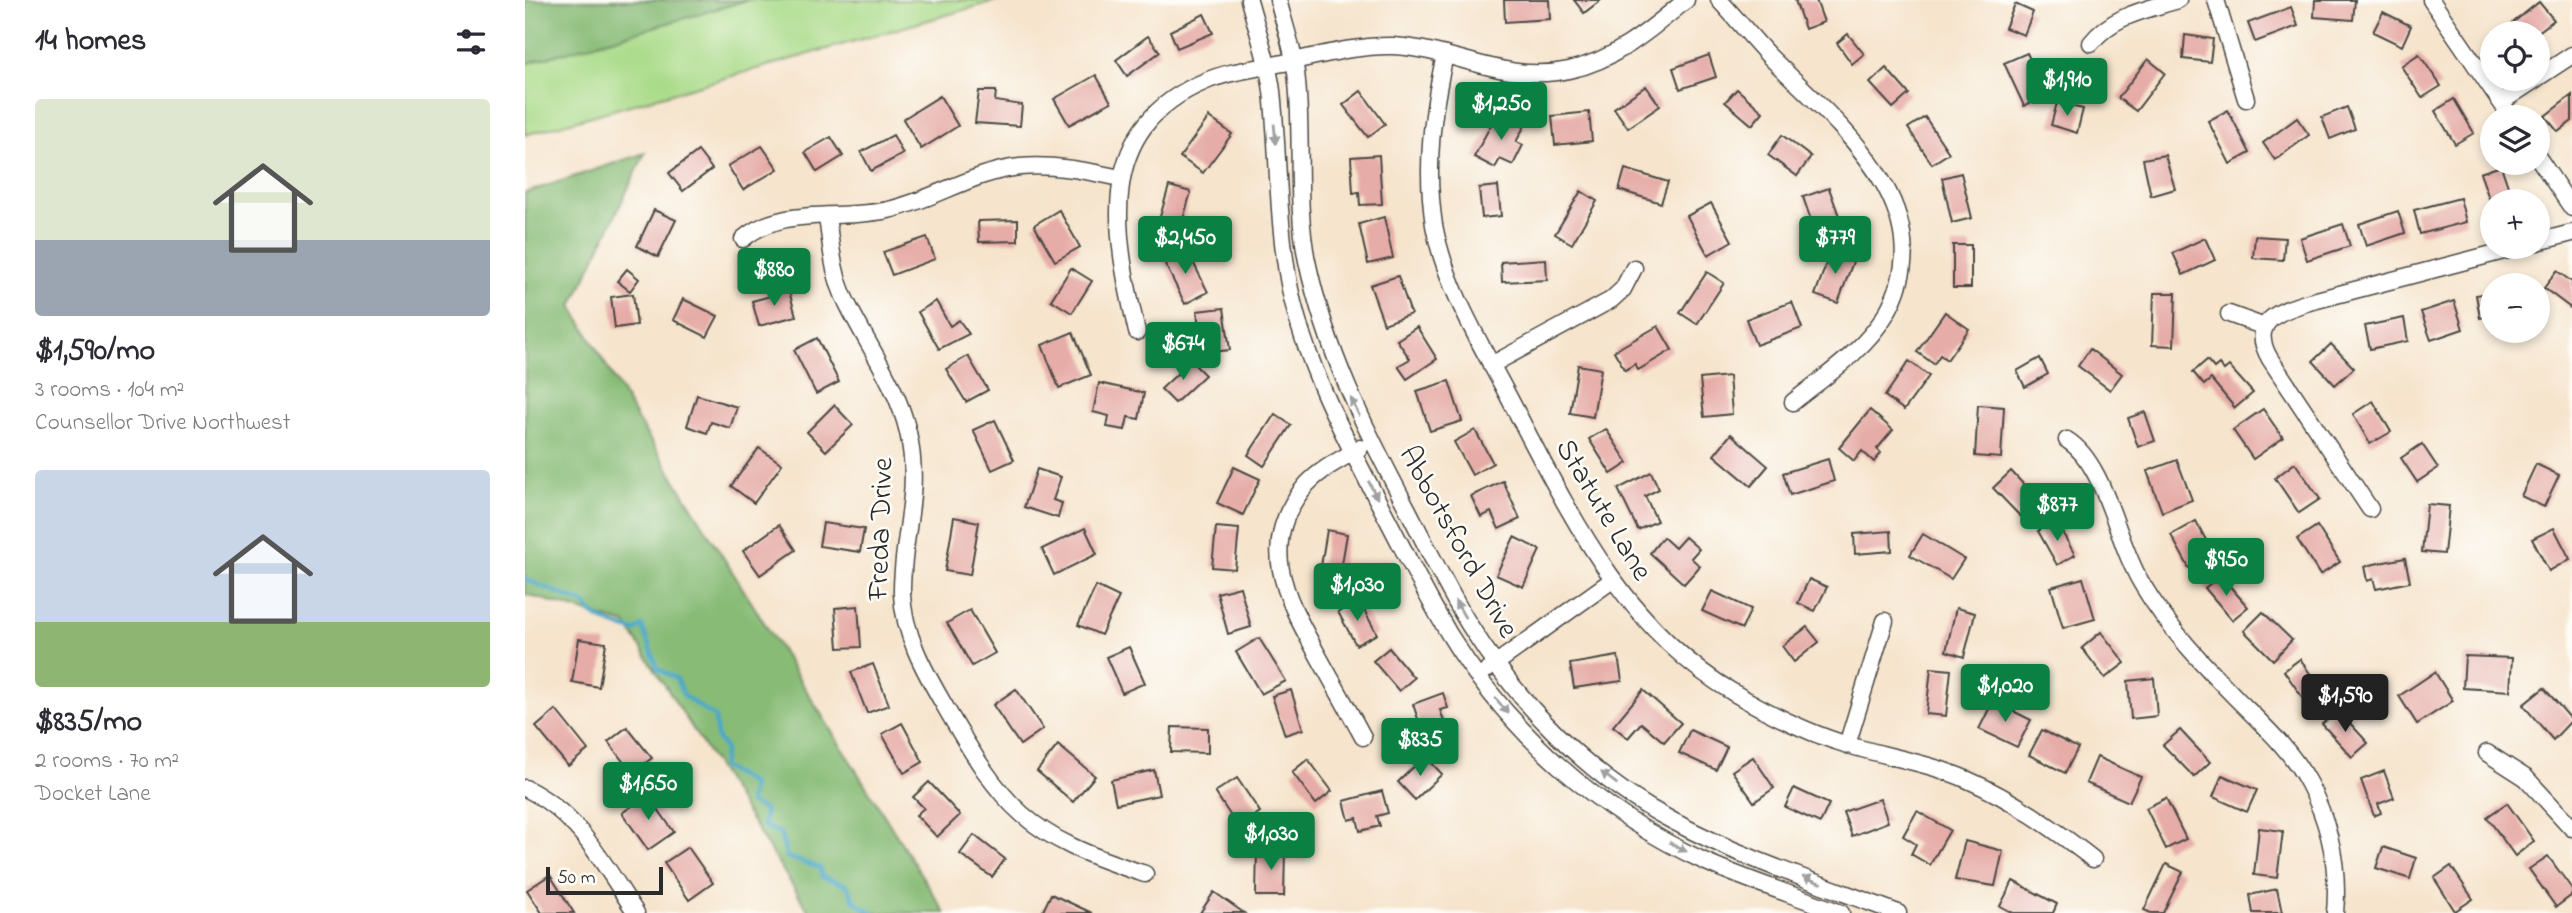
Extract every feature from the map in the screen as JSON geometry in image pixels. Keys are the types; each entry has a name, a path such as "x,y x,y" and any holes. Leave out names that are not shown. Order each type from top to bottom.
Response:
{"street":[{"name":"Abbotsford Drive","path":"1249,0 1267,66 1277,147 1282,236 1291,292 1309,355 1353,452 1449,633 1478,677 1542,750 1577,781 1636,824 1704,860 1841,913"},
{"name":"Abbotsford Drive","path":"1278,0 1295,61 1301,218 1306,257 1332,355 1372,442 1455,599 1497,663 1554,732 1590,764 1668,819 1735,851 1898,913"},
{"path":"1137,332 1117,222 1121,178 1140,134 1174,99 1207,80 1365,47 1392,46 1445,55 1517,73 1570,69 1619,51 1686,0"},
{"path":"1719,0 1845,131 1887,186 1901,227 1902,270 1886,314 1872,334 1793,402"},
{"path":"2091,43 2123,17 2178,0"},
{"path":"2216,0 2246,99"},
{"path":"2431,0 2503,105"},
{"name":"Statute Lane","path":"1445,55 1431,122 1429,159 1435,228 1457,297 1611,581 1665,642 1708,676 1771,715 1847,745 1930,766 1978,784 2044,822 2093,859"},
{"path":"2550,69 2572,55"},
{"path":"2501,102 2518,91"},
{"path":"743,239 763,225 780,219 884,211 912,204 966,180 1020,167 1069,168 1121,178"},
{"path":"2550,175 2572,208"},
{"name":"Freda Drive","path":"827,216 837,278 899,404 907,431 914,488 902,596 913,644 927,676 982,771 1024,818 1074,849 1145,874"},
{"path":"2550,239 2572,233"},
{"path":"2370,509 2270,359 2264,348 2265,327 2279,311 2480,257"},
{"path":"1492,365 1611,300 1623,289 1634,268"},
{"path":"2229,314 2265,327"},
{"path":"2067,440 2087,457 2096,471 2124,550 2158,610 2196,657 2279,742 2308,782 2330,839 2335,868 2335,913"},
{"path":"1363,737 1288,601 1279,561 1283,531 1295,501 1323,470 1372,442"},
{"path":"1478,677 1611,581"},
{"path":"1847,745 1885,621"},
{"path":"2487,753 2526,778 2572,828"},
{"path":"525,788 561,810 579,827 636,913"}],"green space":[{"path":"525,0 999,0 525,135"},
{"path":"525,0 748,0 525,64"},
{"path":"645,153 572,306 637,419 945,913 810,913 626,624 525,594 525,193"}],"building":[{"path":"1504,0 1549,0 1550,19 1505,22"},
{"path":"1574,0 1601,0 1584,13"},
{"path":"1795,0 1816,0 1824,22 1805,29"},
{"path":"2315,0 2355,0 2353,20 2314,17"},
{"path":"2539,2 2554,20 2550,23 2515,21"},
{"path":"2015,4 2033,12 2024,35 2005,28"},
{"path":"2291,7 2298,26 2255,42 2248,23"},
{"path":"2383,12 2411,26 2402,46 2373,32"},
{"path":"1204,14 1213,33 1177,48 1170,31"},
{"path":"1848,34 1864,54 1852,64 1837,43"},
{"path":"2185,35 2213,39 2210,62 2183,59"},
{"path":"1148,36 1160,52 1127,76 1116,60"},
{"path":"2027,53 2047,95 2024,106 2004,63"},
{"path":"2419,54 2441,86 2422,98 2401,66"},
{"path":"1709,55 1716,77 1680,89 1673,68"},
{"path":"2148,59 2165,73 2136,111 2118,98"},
{"path":"1886,68 1909,94 1893,108 1870,83"},
{"path":"1096,75 1111,102 1069,125 1054,99"},
{"path":"1646,86 1660,106 1628,128 1614,108"},
{"path":"1737,89 1763,112 1752,125 1725,102"},
{"path":"979,91 996,91 995,101 1022,105 1020,126 975,123"},
{"path":"1361,91 1385,124 1368,137 1343,105"},
{"path":"2572,95 2572,121 2558,132 2550,122 2550,112"},
{"path":"940,96 958,126 921,149 903,119"},
{"path":"2454,99 2474,133 2455,144 2435,111"},
{"path":"2057,103 2083,109 2077,133 2051,125"},
{"path":"2347,107 2355,129 2330,139 2322,117"},
{"path":"2228,110 2250,153 2230,164 2208,121"},
{"path":"1589,112 1592,141 1555,145 1552,116"},
{"path":"1497,113 1524,127 1516,142 1523,145 1513,165 1500,159 1495,168 1474,157"},
{"path":"1209,117 1232,134 1203,173 1180,157"},
{"path":"1925,117 1949,153 1932,164 1908,128"},
{"path":"2297,118 2309,135 2275,160 2263,143"},
{"path":"893,135 903,154 871,171 861,152"},
{"path":"1782,135 1811,157 1797,176 1768,155"},
{"path":"831,137 843,156 817,172 805,152"},
{"path":"762,146 778,169 743,190 728,166"},
{"path":"698,151 712,169 683,191 669,173"},
{"path":"1379,155 1382,204 1360,205 1359,192 1353,193 1351,157"},
{"path":"2165,155 2175,189 2151,196 2143,159"},
{"path":"1625,169 1668,182 1661,203 1619,190"},
{"path":"1961,173 1972,218 1952,223 1942,178"},
{"path":"2481,175 2504,175 2509,189 2486,189"},
{"path":"1169,186 1191,192 1179,233 1157,227"},
{"path":"1498,186 1501,216 1482,218 1479,188"},
{"path":"1829,188 1839,216 1813,226 1803,197"},
{"path":"1581,191 1597,201 1572,244 1555,234"},
{"path":"2460,198 2466,222 2420,234 2414,210"},
{"path":"1711,203 1732,241 1708,255 1687,216"},
{"path":"654,210 676,220 658,257 637,246"},
{"path":"1059,210 1080,247 1055,261 1034,225"},
{"path":"2398,211 2405,233 2366,246 2359,224"},
{"path":"1384,217 1393,258 1368,264 1359,224"},
{"path":"1018,220 1018,241 979,242 978,221"},
{"path":"2343,224 2350,246 2307,260 2300,238"},
{"path":"2255,236 2285,238 2283,260 2253,258"},
{"path":"927,237 935,259 892,275 883,252"},
{"path":"2205,238 2215,260 2183,275 2173,253"},
{"path":"1953,245 1971,245 1971,288 1953,288"},
{"path":"1186,248 1208,292 1185,304 1163,260"},
{"path":"1832,248 1855,256 1838,303 1815,295"},
{"path":"1546,259 1547,280 1502,282 1501,262"},
{"path":"1071,268 1092,281 1072,313 1051,300"},
{"path":"627,269 639,279 630,291 617,281"},
{"path":"2557,271 2572,282 2572,309 2550,292 2550,280"},
{"path":"1707,272 1724,283 1697,324 1680,313"},
{"path":"1398,276 1411,314 1384,324 1370,285"},
{"path":"789,291 796,316 759,326 752,301"},
{"path":"2154,293 2176,293 2174,346 2152,345"},
{"path":"633,294 637,325 615,328 611,297"},
{"path":"2480,294 2480,318 2476,295"},
{"path":"683,299 718,316 707,337 673,320"},
{"path":"936,301 950,326 959,320 969,334 939,349 918,312"},
{"path":"2454,301 2463,329 2431,340 2421,312"},
{"path":"1792,302 1802,328 1756,345 1746,319"},
{"path":"1224,308 1230,350 1202,353 1197,311"},
{"path":"1945,312 1969,329 1947,360 1940,355 1934,364 1917,352"},
{"path":"2404,318 2408,341 2370,349 2365,326"},
{"path":"1658,326 1672,350 1638,370 1635,364 1625,370 1614,351"},
{"path":"1417,327 1437,359 1407,379 1398,366 1410,359 1397,340"},
{"path":"1073,332 1091,375 1059,388 1042,345"},
{"path":"817,338 839,382 816,394 794,350"},
{"path":"2331,344 2354,368 2335,385 2313,361"},
{"path":"2090,349 2122,374 2110,390 2078,366"},
{"path":"968,356 988,390 966,402 946,369"},
{"path":"2040,358 2048,374 2025,387 2017,371"},
{"path":"2207,360 2214,368 2219,364 2224,370 2229,366 2253,393 2235,408 2211,379 2204,385 2193,372"},
{"path":"1191,361 1205,375 1175,403 1161,389"},
{"path":"1909,361 1929,376 1904,410 1885,396"},
{"path":"1578,365 1601,369 1593,417 1570,413"},
{"path":"1729,376 1732,414 1704,417 1700,379"},
{"path":"1449,381 1462,421 1430,431 1417,391"},
{"path":"1099,383 1144,393 1139,419 1128,417 1125,430 1107,427 1109,416 1093,412"},
{"path":"697,395 737,407 730,428 711,422 707,433 687,426"},
{"path":"2373,401 2391,432 2370,444 2353,414"},
{"path":"834,405 853,425 826,451 807,432"},
{"path":"1978,405 2004,407 2001,458 1975,456"},
{"path":"2263,409 2283,438 2253,459 2233,430"},
{"path":"1870,410 1893,430 1877,449 1881,453 1874,462 1862,451 1854,461 1839,448"},
{"path":"2145,412 2155,441 2138,447 2128,418"},
{"path":"1275,414 1291,425 1264,466 1248,455"},
{"path":"995,420 1014,460 992,470 973,430"},
{"path":"1606,429 1628,463 1611,474 1589,439"},
{"path":"1475,430 1493,463 1472,475 1454,442"},
{"path":"1731,434 1768,466 1751,486 1714,455"},
{"path":"2422,444 2438,468 2417,482 2401,458"},
{"path":"759,448 782,464 754,503 731,486"},
{"path":"1828,459 1834,481 1790,495 1783,473"},
{"path":"2177,460 2192,500 2162,512 2147,471"},
{"path":"2295,463 2320,499 2299,513 2275,478"},
{"path":"2536,464 2559,475 2544,507 2521,496"},
{"path":"1234,467 1260,479 1243,515 1217,503"},
{"path":"1037,469 1061,477 1053,500 1062,503 1058,518 1024,507"},
{"path":"2011,471 2038,500 2020,516 1993,488"},
{"path":"1651,472 1659,489 1645,496 1657,521 1638,530 1618,489"},
{"path":"1503,481 1520,519 1499,529 1491,512 1481,517 1471,496"},
{"path":"2427,504 2449,506 2444,554 2422,552"},
{"path":"954,517 979,522 970,575 945,571"},
{"path":"2056,521 2075,555 2057,565 2038,531"},
{"path":"2196,521 2208,544 2200,549 2205,559 2189,568 2171,535"},
{"path":"823,523 864,529 860,552 819,546"},
{"path":"779,525 796,550 760,575 743,551"},
{"path":"2317,526 2340,562 2320,575 2297,539"},
{"path":"1216,527 1239,529 1235,569 1212,567"},
{"path":"1085,528 1097,554 1054,575 1042,549"},
{"path":"2554,528 2570,559 2549,571 2532,539"},
{"path":"1327,530 1347,534 1340,576 1320,572"},
{"path":"1891,531 1892,551 1855,554 1854,534"},
{"path":"1923,534 1964,559 1951,579 1910,555"},
{"path":"1514,537 1540,550 1523,587 1496,575"},
{"path":"1663,537 1675,548 1685,537 1699,549 1691,558 1700,566 1684,584 1650,553"},
{"path":"2405,558 2410,582 2376,589 2373,579 2367,581 2364,566"},
{"path":"2220,575 2248,607 2232,620 2205,588"},
{"path":"2083,578 2095,619 2063,628 2051,587"},
{"path":"1809,579 1827,587 1815,611 1798,603"},
{"path":"1096,586 1119,597 1101,635 1078,625"},
{"path":"1240,587 1251,627 1228,634 1217,593"},
{"path":"1712,591 1751,609 1742,629 1702,611"},
{"path":"1359,601 1377,634 1356,645 1338,612"},
{"path":"858,606 861,647 838,648 835,608"},
{"path":"1956,608 1975,613 1964,657 1946,651"},
{"path":"970,610 995,653 972,666 947,623"},
{"path":"2263,612 2292,640 2273,660 2244,631"},
{"path":"1807,627 1819,642 1794,662 1782,646"},
{"path":"2101,632 2125,663 2105,678 2082,648"},
{"path":"1259,638 1286,681 1261,694 1236,652"},
{"path":"579,639 606,643 599,687 572,682"},
{"path":"1129,647 1145,683 1122,693 1106,657"},
{"path":"1389,648 1414,678 1399,691 1373,661"},
{"path":"1618,656 1622,681 1574,688 1570,664"},
{"path":"2465,656 2512,658 2510,691 2463,688"},
{"path":"2300,659 2326,697 2310,708 2284,671"},
{"path":"873,664 889,705 867,713 851,672"},
{"path":"1931,668 1951,670 1946,716 1926,714"},
{"path":"2435,672 2453,701 2417,724 2399,696"},
{"path":"2154,678 2157,716 2131,719 2128,681"},
{"path":"2544,688 2572,720 2553,740 2523,705"},
{"path":"1016,689 1043,729 1020,745 993,705"},
{"path":"1291,690 1303,729 1285,735 1272,696"},
{"path":"1643,690 1681,723 1664,742 1641,723 1628,738 1613,726"},
{"path":"1443,693 1448,708 1440,710 1448,732 1425,740 1413,704"},
{"path":"1993,701 2031,720 2017,747 1979,729"},
{"path":"556,710 588,750 568,766 536,727"},
{"path":"2338,710 2368,743 2352,757 2322,724"},
{"path":"902,723 923,762 904,773 882,734"},
{"path":"627,727 652,758 632,773 608,742"},
{"path":"1172,727 1208,728 1208,753 1171,752"},
{"path":"1690,730 1727,747 1716,770 1679,753"},
{"path":"2042,730 2078,748 2065,773 2029,755"},
{"path":"2180,730 2210,762 2194,777 2163,745"},
{"path":"1058,745 1095,776 1073,802 1037,771"},
{"path":"1425,756 1442,774 1415,800 1398,782"},
{"path":"1753,757 1774,788 1754,802 1732,771"},
{"path":"2097,757 2141,777 2129,802 2086,783"},
{"path":"1308,759 1332,791 1316,804 1292,772"},
{"path":"1154,770 1159,795 1116,804 1111,780"},
{"path":"2384,771 2394,798 2378,804 2381,813 2374,816 2361,780"},
{"path":"2222,775 2257,790 2247,812 2213,797"},
{"path":"1237,778 1260,812 1238,827 1215,792"},
{"path":"929,782 960,815 937,837 916,815 924,808 913,797"},
{"path":"1794,788 1829,804 1820,823 1785,807"},
{"path":"1382,791 1388,813 1377,816 1380,826 1360,831 1357,818 1349,820 1344,801"},
{"path":"648,795 674,832 648,850 622,813"},
{"path":"2166,798 2186,839 2166,849 2146,808"},
{"path":"1880,799 1888,822 1852,836 1843,812"},
{"path":"2507,803 2534,841 2515,856 2487,817"},
{"path":"1917,811 1950,830 1930,865 1911,854 1916,844 1903,836"},
{"path":"2259,828 2283,831 2277,878 2254,875"},
{"path":"974,835 1005,859 992,877 960,854"},
{"path":"1965,841 2003,851 1995,886 1955,880"},
{"path":"688,847 713,883 689,900 664,863"},
{"path":"2383,847 2416,858 2410,879 2376,868"},
{"path":"1257,849 1285,849 1284,896 1256,896"},
{"path":"2548,856 2572,889 2572,895 2556,907 2529,869"},
{"path":"2166,864 2183,872 2163,913 2151,913 2144,910"},
{"path":"2451,866 2473,899 2455,911 2434,878"},
{"path":"550,875 574,913 542,913 527,890"},
{"path":"2013,881 2057,904 2053,913 2013,913 2000,906"},
{"path":"2277,889 2282,913 2253,913 2250,895"},
{"path":"1214,892 1244,913 1200,913"},
{"path":"1051,894 1092,913 1042,913"}],"waterway":[{"path":"525,579 585,604 600,619 614,625 635,631 642,626 658,669 676,678 684,696 715,717 717,738 725,748 722,767 752,784 749,803 765,810 763,826 780,833 787,857 820,868 822,877 847,885 854,901 873,913"}]}
